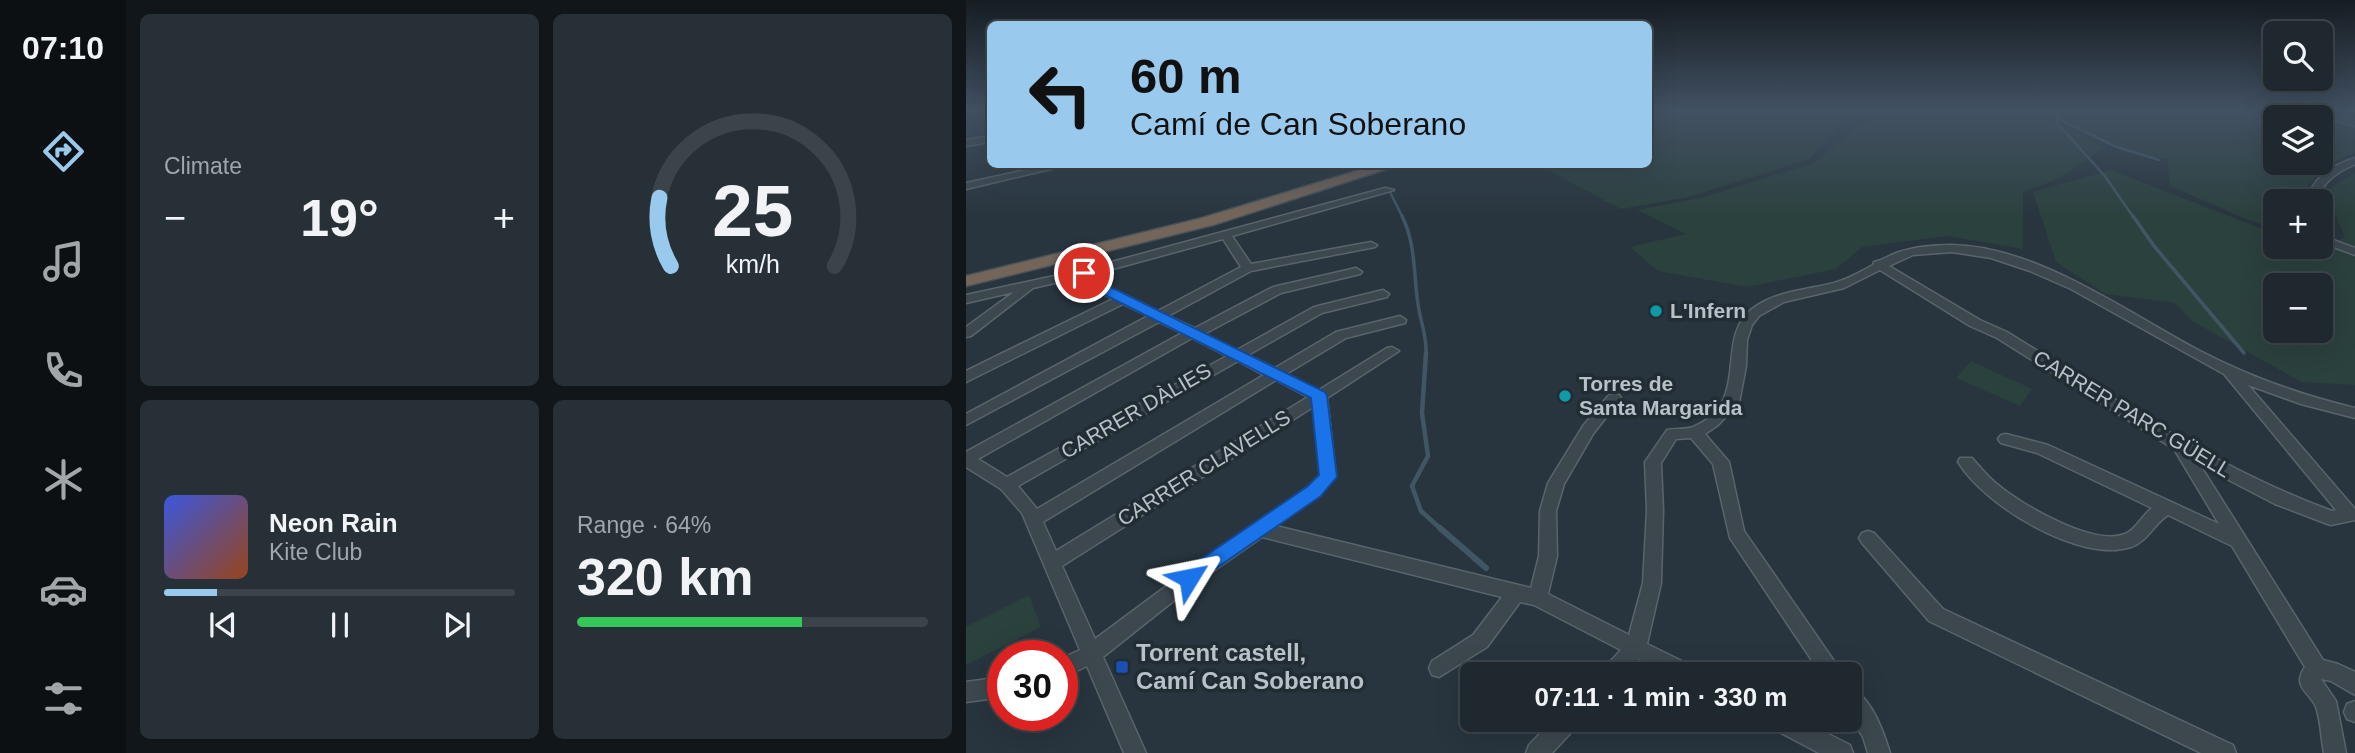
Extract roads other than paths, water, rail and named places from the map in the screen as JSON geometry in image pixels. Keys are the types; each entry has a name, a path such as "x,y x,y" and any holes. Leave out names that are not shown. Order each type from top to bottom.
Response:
{"highway":[{"path":"966,267 1201,211 1345,168"},
{"path":"966,281 1207,222 1382,168"}],"street":[{"path":"2316,189 2326,176 2355,160"},
{"path":"966,186 1049,168"},
{"path":"966,299 1084,273 1389,190"},
{"path":"1225,234 1248,268"},
{"path":"2333,243 2355,252"},
{"path":"966,421 1248,268 1371,245"},
{"path":"1623,662 1636,648 1652,583 1655,510 1653,462 1672,434 1695,433 1713,421 1731,403 1740,363 1740,340 1751,318 1768,302 1842,284 1878,264 1913,252 1958,248 1997,255 2045,271 2228,370 2311,403 2355,412"},
{"name":"CARRER PARC GÜELL","path":"1878,264 1975,323 2002,335 2181,448 2281,499 2331,518 2350,515 2228,370"},
{"path":"1135,753 1029,510 1007,485 966,459 1192,333 1277,290 1356,272"},
{"path":"1078,661 1091,654 1314,491 1328,477 1319,396 1091,283 1084,273"},
{"path":"966,333 1031,285"},
{"name":"CARRER DÀLIES","path":"1007,485 1318,310 1382,294"},
{"path":"966,377 1123,299"},
{"path":"1033,519 1341,335 1400,320"},
{"name":"CARRER CLAVELLS","path":"1052,563 1392,351"},
{"path":"1538,598 1548,556 1548,511 1556,483 1588,430 1614,398"},
{"path":"1695,433 1721,462 1736,533 1825,662"},
{"path":"2006,439 2042,449 2239,541"},
{"path":"2181,448 2317,669"},
{"path":"1966,461 1991,489 2023,512 2048,526 2088,539 2127,542 2134,538 2154,512 2168,508"},
{"path":"1259,529 1538,598 1663,662"},
{"path":"1868,538 1936,615 2225,753"},
{"path":"1439,668 1480,641 1516,593"},
{"path":"2317,669 2334,671 2353,680"},
{"path":"2317,669 2310,676 2310,682 2325,701 2335,753"},
{"path":"966,692 987,689"},
{"path":"1862,716 1873,732 1879,753"},
{"path":"1537,753 1557,732"},
{"path":"1801,732 1842,753"}],"waterway":[{"path":"2078,146 2104,175 2134,218"},
{"path":"2115,146 2159,160"},
{"path":"1389,190 1402,216"},
{"path":"1402,216 1410,239 1426,354"},
{"path":"2133,216 2154,246 2244,353"},
{"path":"1426,354 1422,413 1428,456 1412,486 1421,511 1442,530"},
{"path":"1440,528 1486,568"}],"place":[{"name":"L'Infern","path":"1656,311"},
{"name":"Torres de Santa Margarida","path":"1565,396"},
{"name":"Torrent castell, Camí Can Soberano","path":"1122,667"}]}
